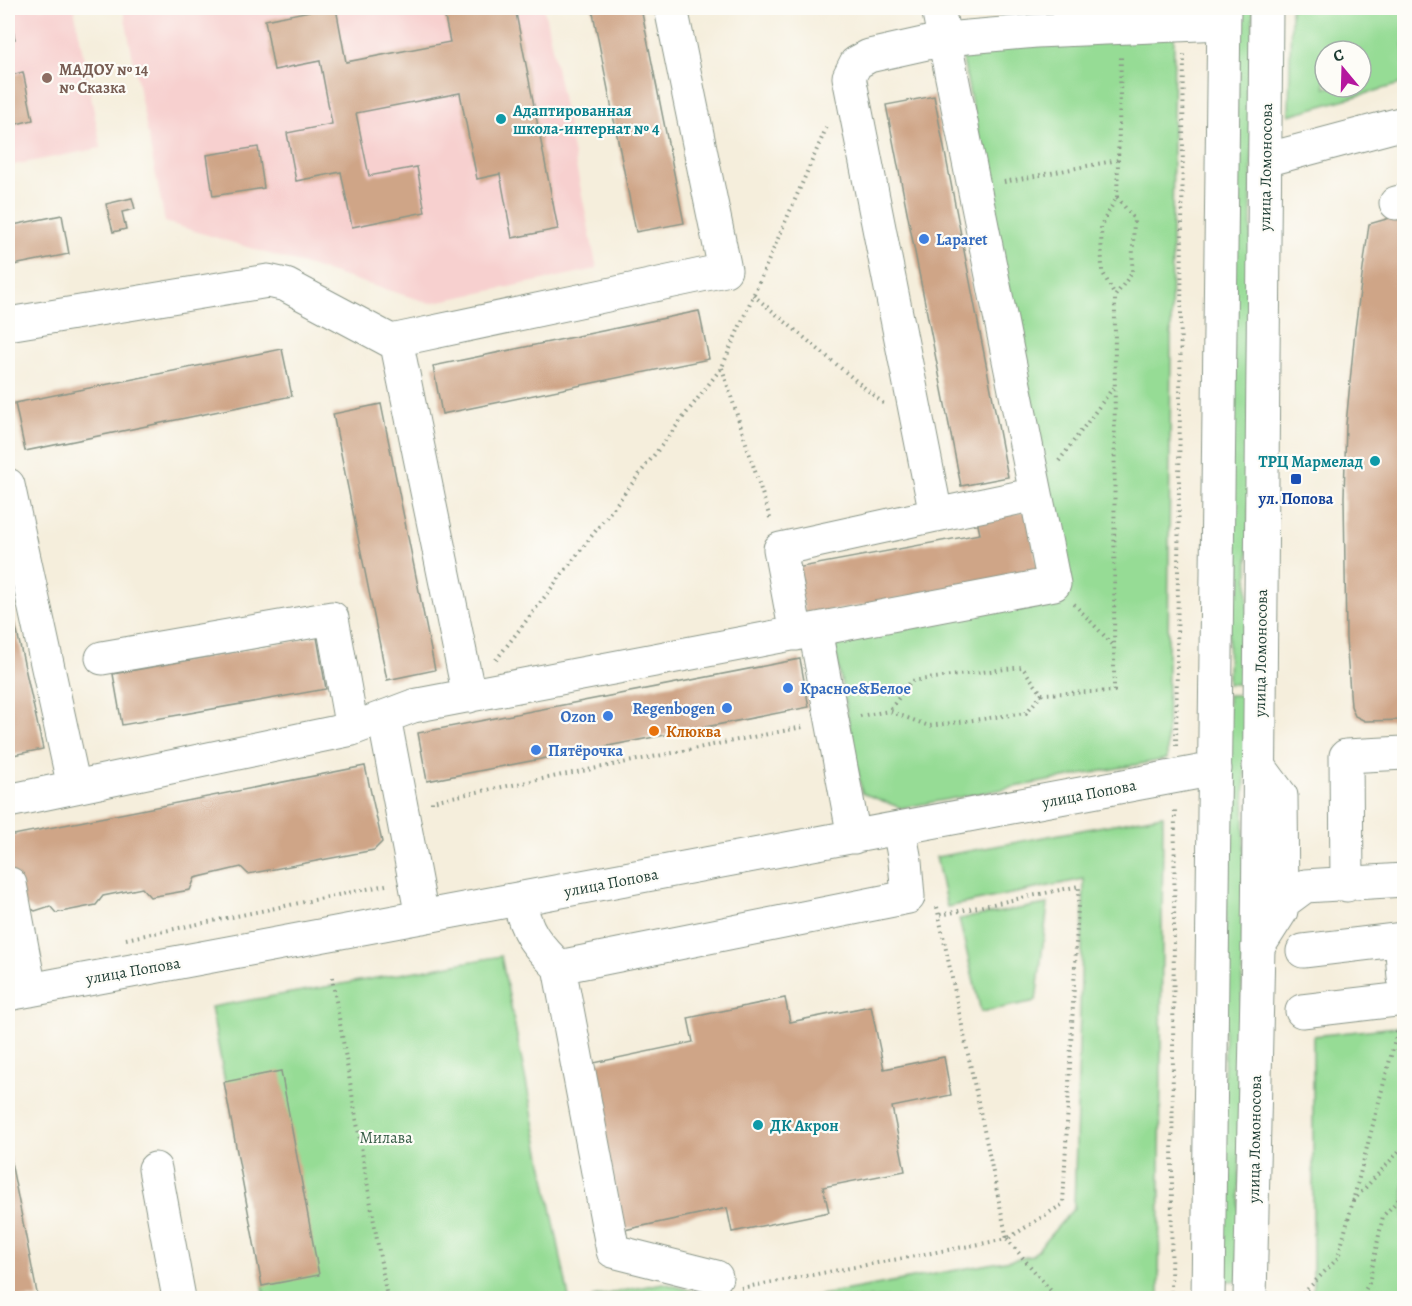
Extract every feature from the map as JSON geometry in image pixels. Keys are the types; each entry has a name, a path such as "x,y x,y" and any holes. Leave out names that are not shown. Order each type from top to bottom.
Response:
{"main road":[{"path":"8,324 268,282 286,285 389,340 396,340 725,270 671,8"},
{"path":"8,801 352,729 412,706 1054,584 938,8"},
{"name":"улица Ломоносова","path":"1250,1299 1258,947 1266,8"},
{"path":"936,515 849,77 856,63 869,56 1034,19 1121,27 1185,24 1223,15 1208,1299"},
{"path":"1265,160 1404,123"},
{"path":"396,340 469,696"},
{"path":"8,485 74,787"},
{"path":"854,837 833,721 780,549 1036,494"},
{"path":"102,658 332,618 352,729"},
{"path":"384,717 422,917"},
{"path":"1347,885 1346,756 1404,753"},
{"path":"1258,947 1281,911 1282,903 1281,796 1259,766"},
{"name":"улица Попова","path":"19,992 1215,769"},
{"path":"559,967 908,897 905,861 898,829"},
{"path":"1282,903 1305,886 1404,880"},
{"path":"10,884 19,992"},
{"path":"519,900 522,918 533,941 559,967 613,1251 726,1283"},
{"path":"1303,951 1403,939 1404,978"},
{"path":"1302,1011 1401,1014"},
{"path":"155,1169 179,1299"}],"path":[{"path":"1176,757 1185,24"},
{"path":"119,940 386,886 432,801 889,711 929,726 1026,713 1042,694 1114,691 1115,296 1101,271 1101,225 1117,197 1121,27"},
{"path":"469,696 722,368 830,120"},
{"path":"975,187 1118,159"},
{"path":"1115,296 1132,273 1134,219 1117,197"},
{"path":"753,295 884,405"},
{"path":"722,368 780,549"},
{"path":"1036,494 1115,384"},
{"path":"1054,584 1115,646"},
{"path":"889,711 911,681 1022,667 1042,694"},
{"path":"1171,1299 1175,803"},
{"path":"726,1283 1007,1239 1063,1204 1079,886 940,915"},
{"path":"936,906 940,915 1007,1239 1057,1299"},
{"path":"332,977 387,1299"},
{"path":"1299,1299 1338,1258 1401,1014"},
{"path":"1353,1202 1404,1146"},
{"path":"1340,1299 1362,1296 1369,1284 1383,1216 1404,1194"}],"shaded area":[{"name":"МАДОУ № 14 № Сказка","path":"8,8 74,8 101,148 8,166"},
{"path":"123,8 544,8 597,269 430,303 165,222"}],"green space":[{"path":"1237,8 1253,8 1247,684 1228,684"},
{"path":"1291,8 1404,8 1404,83 1373,92 1373,39 1313,39 1313,99 1346,99 1289,115"},
{"path":"1174,33 1167,759 901,808 862,793 834,643 1069,595 960,45"},
{"path":"1228,695 1246,695 1238,1281 1222,1281"},
{"path":"1163,815 1159,1298 805,1298 1032,1256 1074,1208 1084,879 947,907 936,857"},
{"path":"1048,904 1036,1001 981,1012 959,919"},
{"name":"Милава","path":"501,956 569,1298 265,1298 211,1007"},
{"path":"1404,1026 1404,1298 1313,1298 1313,1036"},
{"path":"663,1283 705,1294 705,1298 592,1298 592,1297"}],"building":[{"path":"8,8 15,39 8,40"},
{"name":"Адаптированная школа-интернат № 4","path":"310,8 336,8 346,62 450,42 443,8 515,8 558,229 512,238 500,174 477,179 460,93 356,113 369,176 417,167 425,212 352,227 341,172 296,181 287,133 332,124 320,61 274,70 265,20 310,11"},
{"path":"592,8 641,8 684,223 636,232"},
{"path":"23,72 33,120 8,126 8,76"},
{"path":"934,96 1008,477 961,486 886,105"},
{"path":"258,147 264,188 213,196 207,155"},
{"path":"132,198 135,209 122,212 126,229 113,232 106,204"},
{"name":"ТРЦ Мармелад","path":"1404,214 1404,720 1365,721 1355,716 1351,706 1346,638 1344,497 1346,425 1355,329 1369,224"},
{"path":"62,215 69,254 8,266 8,226"},
{"path":"699,311 709,359 442,414 433,366"},
{"path":"282,349 292,396 25,451 15,403"},
{"path":"381,404 435,670 387,680 333,414"},
{"path":"1027,511 1039,573 805,616 796,568 980,534 977,520"},
{"path":"8,591 43,749 8,756"},
{"path":"317,637 326,689 122,725 113,674"},
{"path":"800,659 809,707 427,781 418,733"},
{"path":"365,766 382,842 374,850 248,874 241,867 195,878 190,890 150,897 142,888 103,896 96,905 56,913 50,906 35,911 26,906 8,885 8,836"},
{"path":"785,998 790,1022 871,1006 884,1069 944,1057 951,1095 892,1107 905,1171 823,1187 829,1212 732,1232 727,1208 624,1230 589,1064 693,1042 688,1018"},
{"path":"281,1071 319,1275 262,1286 224,1082"},
{"path":"8,1157 10,1157 38,1298 8,1298"}],"place":[{"name":"МАДОУ № 14 № Сказка","path":"47,78"},
{"name":"Адаптированная школа-интернат № 4","path":"501,119"},
{"name":"Laparet","path":"924,239"},
{"name":"ТРЦ Мармелад","path":"1375,461"},
{"name":"ул. Попова","path":"1296,479"},
{"name":"Красное&Белое","path":"788,688"},
{"name":"Regenbogen","path":"727,708"},
{"name":"Ozon","path":"608,716"},
{"name":"Клюква","path":"654,731"},
{"name":"Пятёрочка","path":"536,750"},
{"name":"ДК Акрон","path":"758,1125"}]}
